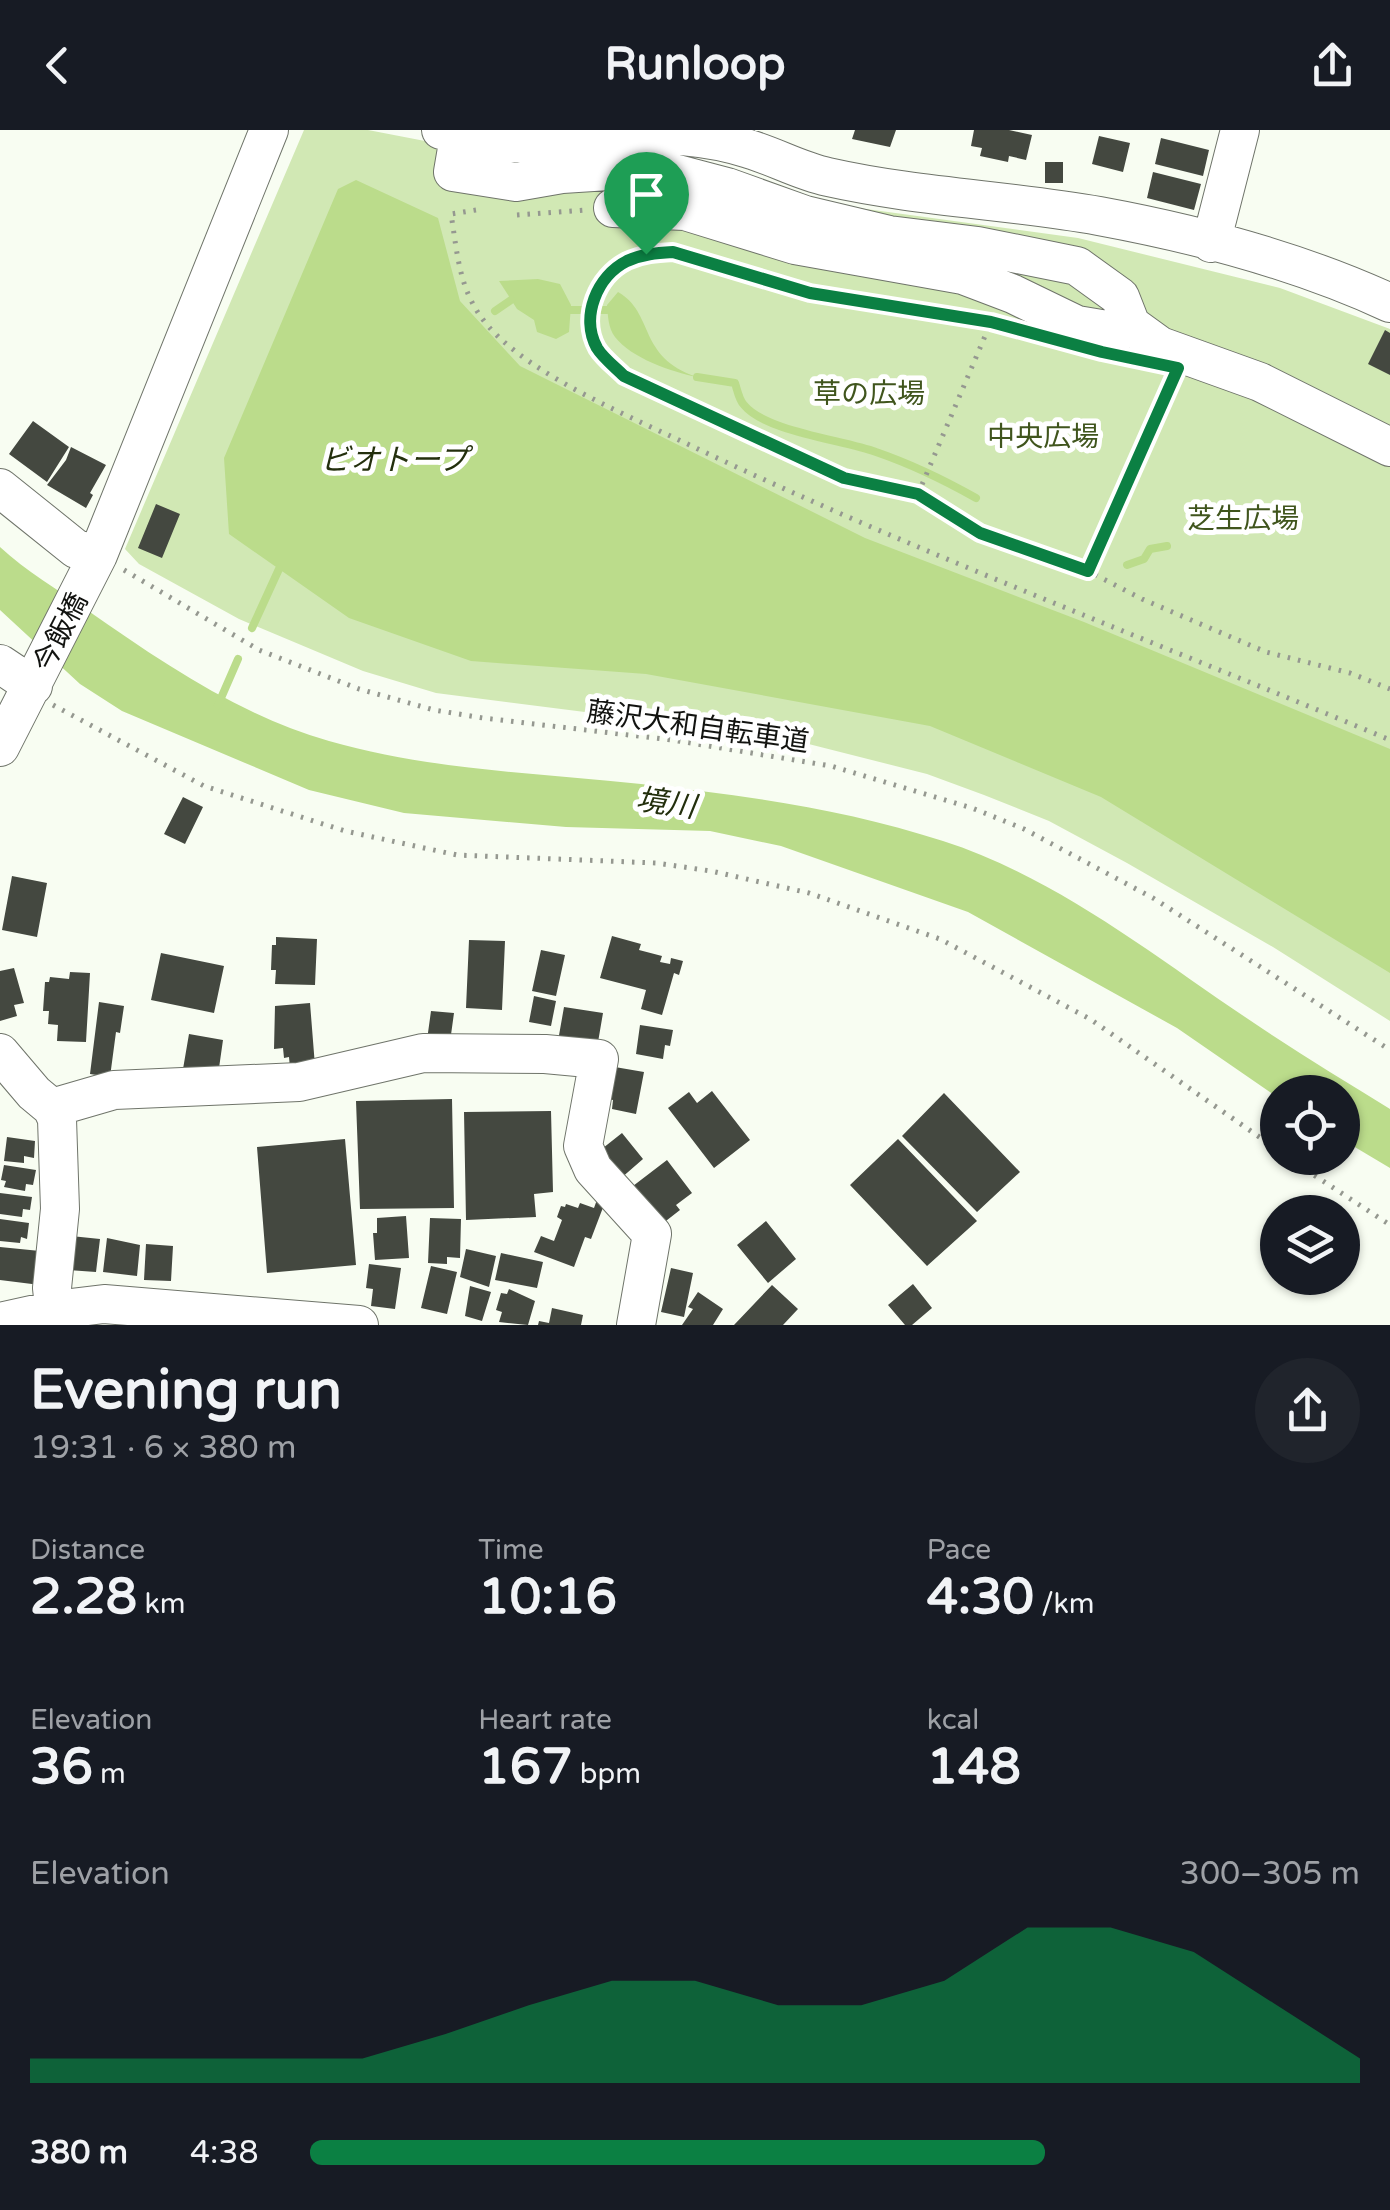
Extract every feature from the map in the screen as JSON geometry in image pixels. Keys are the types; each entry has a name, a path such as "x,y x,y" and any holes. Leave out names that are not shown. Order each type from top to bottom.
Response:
{"street":[{"name":"今飯橋","path":"0,746 93,567 269,130"},
{"path":"1211,243 1240,130"},
{"path":"1390,303 1334,277 1100,216 826,177 749,149 694,137 656,133 511,144 450,133 452,172 516,182 562,174 654,168 727,187 805,215 889,235 978,246 1078,266 1120,298 1131,325 1160,346 1260,382 1390,446"},
{"path":"613,208 685,211 794,246 963,274 1077,325 1119,332 1131,325"},
{"path":"0,488 93,567"},
{"path":"0,664 31,689"},
{"path":"0,1053 52,1108 57,1119 60,1209 52,1288 55,1318"},
{"path":"52,1108 114,1090 299,1082 424,1054 544,1054 599,1059 583,1146 593,1169 652,1234 636,1325"},
{"path":"0,1322 55,1318 104,1304 359,1325"}],"path":[{"path":"504,213 613,208"},
{"path":"486,211 469,209 450,214 463,288 490,327 526,358 598,401 744,470 1010,586 1390,740"},
{"path":"1004,326 810,293 673,252 646,254 624,262 606,278 594,299 589,325 597,349 624,376 844,478 918,494 980,533 1088,571 1142,599 1266,652 1350,673 1390,689"},
{"path":"918,494 991,322"},
{"path":"1088,571 1178,368"},
{"name":"藤沢大和自転車道","path":"93,567 259,650 358,689 434,710 816,763 972,808 1024,829 1153,898 1390,1050"},
{"path":"31,689 204,786 345,831 457,855 656,863 711,871 809,893 940,939 1090,1019 1260,1137"},
{"path":"1314,1175 1390,1225"}],"green space":[{"path":"304,130 368,130 487,159 540,159 1078,238 1280,288 1390,329 1390,1021 1273,947 1049,821 927,774 781,737 436,693 363,671 239,619 139,564 125,549"}],"water":[{"name":"ビオトープ","path":"356,180 438,218 460,301 520,366 865,538 1084,622 1390,749 1390,973 1101,797 930,726 646,674 471,661 349,618 229,534 224,458 338,189"},
{"path":"538,279 560,284 571,305 569,332 556,339 537,332 534,320 517,309 499,281"},
{"path":"618,292 638,311 655,347 665,358 697,377 664,368 622,345 610,326 607,305"},
{"name":"境川","path":"0,547 42,580 203,686 264,717 329,741 445,764 756,798 869,820 943,841 1066,897 1336,1075 1260,1075 1260,1085 1177,1028 968,912 781,846 710,831 566,827 404,813 309,790 122,711 80,684 0,610"},
{"path":"1360,1090 1390,1109 1390,1168 1360,1150"}],"building":[{"path":"855,130 896,130 890,147 852,139"},
{"path":"974,130 1009,130 1032,135 1026,160 1009,156 1008,162 980,156 982,148 971,146"},
{"path":"1099,136 1130,143 1123,172 1092,164"},
{"path":"1161,138 1209,150 1203,176 1155,164"},
{"path":"1045,162 1063,162 1063,183 1045,183"},
{"path":"1153,172 1201,184 1194,210 1147,198"},
{"path":"1385,330 1390,333 1390,375 1368,364"},
{"path":"33,421 69,447 47,482 9,454"},
{"path":"71,447 106,465 86,508 47,485"},
{"path":"156,504 180,514 162,558 138,548"},
{"path":"183,797 203,807 185,844 164,834"},
{"path":"12,876 47,883 37,937 2,930"},
{"path":"612,936 641,944 639,950 662,956 660,962 670,964 671,958 683,961 679,975 674,973 662,1015 641,1009 646,990 600,978"},
{"path":"276,937 317,939 315,985 275,984 276,970 271,970"},
{"path":"469,940 505,941 502,1010 466,1008"},
{"path":"541,950 565,955 556,996 532,991"},
{"path":"161,953 224,966 214,1013 151,1000"},
{"path":"14,968 24,1003 14,1005 17,1016 0,1021 0,971"},
{"path":"70,972 90,973 86,1042 57,1041 58,1025 48,1024 49,1011 43,1011 45,982 50,977 69,979"},
{"path":"534,996 556,1001 551,1026 529,1022"},
{"path":"99,1002 124,1006 110,1077 90,1074"},
{"path":"310,1003 315,1066 290,1068 283,1048 274,1049 275,1006"},
{"path":"564,1007 603,1013 597,1048 558,1041"},
{"path":"431,1011 454,1013 450,1042 427,1040"},
{"path":"640,1025 673,1030 663,1059 636,1054"},
{"path":"189,1034 223,1040 218,1075 183,1069"},
{"path":"609,1066 644,1072 636,1114 612,1109 613,1100 603,1098"},
{"path":"712,1091 750,1140 714,1168 668,1108 689,1092 697,1103"},
{"path":"944,1093 1020,1172 977,1212 902,1136"},
{"path":"452,1099 454,1208 360,1209 356,1101"},
{"path":"551,1111 553,1192 534,1194 536,1217 466,1220 464,1112"},
{"path":"622,1133 643,1159 620,1179 598,1152"},
{"path":"7,1137 35,1141 34,1158 24,1156 24,1163 4,1161"},
{"path":"345,1139 356,1265 267,1273 257,1147"},
{"path":"898,1139 977,1221 927,1266 850,1185"},
{"path":"667,1160 692,1193 676,1205 680,1210 662,1224 633,1186"},
{"path":"4,1165 36,1170 33,1185 26,1184 25,1191 4,1187"},
{"path":"0,1193 32,1197 30,1210 23,1209 22,1217 0,1214"},
{"path":"599,1194 607,1197 591,1239 585,1237 574,1267 534,1252 541,1236 554,1241 562,1220 557,1217 561,1206 578,1208 580,1203 594,1208"},
{"path":"406,1216 409,1258 375,1260 373,1233 377,1233 377,1218"},
{"path":"430,1218 461,1219 460,1258 447,1257 447,1264 428,1263"},
{"path":"0,1219 29,1223 27,1239 21,1237 20,1243 0,1241"},
{"path":"766,1221 796,1259 768,1283 737,1245"},
{"path":"71,1236 100,1239 96,1272 68,1270"},
{"path":"107,1238 140,1245 137,1276 103,1272"},
{"path":"146,1244 173,1246 171,1281 144,1280"},
{"path":"0,1247 40,1251 40,1285 0,1280"},
{"path":"466,1249 496,1256 489,1287 460,1277"},
{"path":"501,1253 543,1262 537,1288 495,1280"},
{"path":"369,1264 401,1268 395,1309 371,1306 373,1289 366,1288"},
{"path":"431,1266 457,1272 447,1314 421,1308"},
{"path":"671,1268 693,1273 684,1317 661,1312"},
{"path":"913,1284 932,1308 912,1325 905,1325 888,1305"},
{"path":"772,1285 798,1309 783,1325 734,1325"},
{"path":"470,1286 491,1292 482,1321 465,1316"},
{"path":"509,1289 535,1301 528,1325 499,1322 502,1312 496,1310 501,1293 507,1294"},
{"path":"698,1292 723,1309 713,1325 682,1325 693,1309 688,1307"},
{"path":"552,1308 583,1315 581,1325 538,1325 539,1321 549,1323"}],"waterway":[{"path":"495,311 511,300"},
{"path":"571,310 607,310"},
{"path":"697,377 735,383 744,405 769,422 889,457 976,498"},
{"path":"1127,565 1144,559 1150,549 1167,546"},
{"path":"252,628 279,569"},
{"path":"218,705 238,659"}],"route":[{"path":"673,252 810,293 991,322 1178,368 1088,571 980,533 918,494 844,478 624,376 597,349 589,325 594,299 606,278 624,262 646,254 673,252"}],"park label":[{"name":"草の広場","path":"869,393"},
{"name":"中央広場","path":"1043,436"},
{"name":"芝生広場","path":"1243,518"}]}
